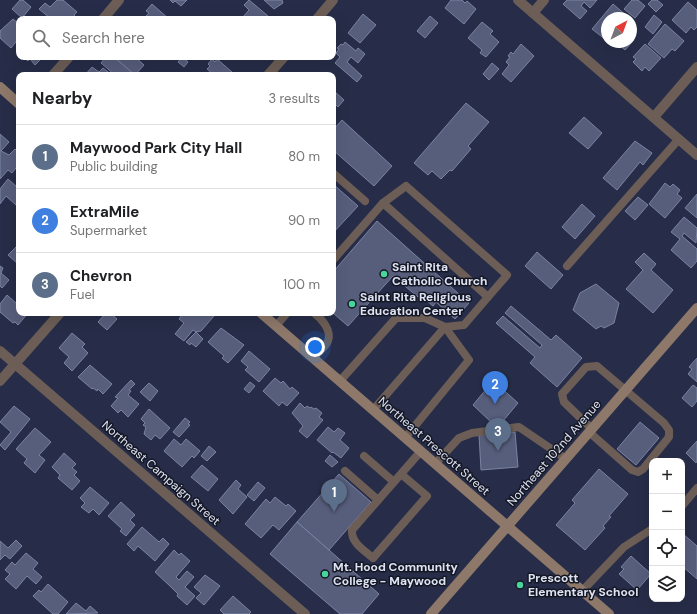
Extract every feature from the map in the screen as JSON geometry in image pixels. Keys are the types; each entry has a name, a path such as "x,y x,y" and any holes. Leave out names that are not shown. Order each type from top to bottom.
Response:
{"street":[{"path":"105,16 119,0"},
{"path":"320,16 333,0"},
{"path":"518,0 697,155"},
{"path":"533,13 544,0"},
{"path":"56,72 66,60"},
{"path":"271,72 281,60"},
{"path":"654,117 697,67"},
{"path":"0,88 16,101"},
{"name":"Northeast 102nd Avenue","path":"431,614 697,308"},
{"path":"0,381 57,316"},
{"name":"Northeast Prescott Street","path":"264,316 609,614"},
{"name":"Northeast Campaign Street","path":"0,351 305,614"}],"lane":[{"path":"567,266 679,139"},
{"path":"336,176 365,201"},
{"path":"336,257 383,203 406,186 507,275 464,325 445,327 373,410"},
{"path":"383,203 488,296"},
{"path":"276,326 284,316"},
{"path":"313,358 328,341 329,336 324,323 317,316"},
{"path":"340,381 396,318 425,318 445,327 469,360 405,438"},
{"path":"597,366 664,423 669,430 669,437 643,469 638,472 632,470 591,430 564,402 562,394 586,367 597,366"},
{"path":"435,464 459,438 472,433 519,427 566,459"},
{"path":"401,474 427,496 373,558 354,541 352,530 420,451"},
{"path":"364,456 394,482"},
{"path":"345,471 378,500"},
{"path":"685,502 697,488"},
{"path":"582,591 624,547 650,530"}],"building":[{"path":"20,0 23,0 31,7 24,16 20,16 12,9"},
{"path":"57,0 63,0 77,12 74,15 75,16 47,16 39,9 45,3 50,7"},
{"path":"170,0 187,0 181,6 175,1 173,3"},
{"path":"249,0 268,16 244,16 249,10 244,5"},
{"path":"264,0 282,0 283,3 274,9"},
{"path":"451,0 462,0 465,3 467,1 476,9 464,24 445,8"},
{"path":"567,0 597,0 590,8 584,2 581,6 587,11 580,19 563,4"},
{"path":"632,0 638,0 645,6 637,16 637,12 628,12 624,9"},
{"path":"652,0 657,0 663,5 656,12 648,4"},
{"path":"688,2 697,10 697,27 694,30 691,27 686,33 672,20"},
{"path":"152,4 166,16 146,16 149,13 146,11"},
{"path":"613,4 622,12 606,12"},
{"path":"363,14 376,25 360,43 348,33"},
{"path":"654,15 662,22 653,34 645,27"},
{"path":"430,16 438,23 425,38 417,31"},
{"path":"601,18 601,36 592,29"},
{"path":"13,19 16,22 16,42 11,48 0,38 0,31"},
{"path":"482,22 493,31 490,34 499,42 486,57 480,53 482,50 468,38"},
{"path":"665,24 684,41 675,51 672,49 664,58 648,44"},
{"path":"345,42 356,51 358,48 365,54 358,63 351,57 347,62 362,76 357,82 335,63 340,57 336,53 339,49 337,48"},
{"path":"521,44 534,56 511,82 502,74 509,65 506,62 510,57 508,56 511,52 513,54"},
{"path":"645,44 661,58 649,71 645,67 642,71 633,62 636,59 633,57"},
{"path":"31,60 40,60 35,65"},
{"path":"104,60 118,60 132,72 112,72 101,63"},
{"path":"118,60 138,60 144,65 138,72 132,72"},
{"path":"180,60 186,60 188,62 184,67 178,62"},
{"path":"211,60 215,62 218,60 232,72 210,72 207,69 210,66 208,64"},
{"path":"492,63 499,69 489,80 483,74"},
{"path":"92,67 99,72 88,72"},
{"path":"103,68 108,72 99,72"},
{"path":"336,93 344,100 338,107 336,105"},
{"path":"466,103 489,122 468,146 471,149 452,171 450,170 441,179 432,171 428,175 414,163"},
{"path":"584,117 602,133 588,149 569,133"},
{"path":"342,120 392,166 374,186 336,153 336,127"},
{"path":"0,134 9,142 1,151 9,155 15,149 16,150 16,168 12,173 8,170 0,179"},
{"path":"635,141 652,153 643,165 640,162 617,190 603,178"},
{"path":"8,179 16,186 16,205 6,196 0,204 0,189"},
{"path":"665,183 670,187 673,184 680,190 677,194 682,198 665,218 649,204"},
{"path":"336,187 358,206 336,230"},
{"path":"697,194 697,218 685,208"},
{"path":"638,197 648,205 635,220 625,211"},
{"path":"582,204 595,216 575,239 562,227"},
{"path":"684,217 697,228 696,243 684,233 682,236 697,249 697,261 691,268 671,250 680,239 671,232"},
{"name":"Saint Rita Catholic Church","path":"377,221 469,303 455,319 436,302 433,306 420,295 418,297 393,276 348,326 336,316 336,269"},
{"path":"16,247 16,262 8,255"},
{"path":"537,252 563,275 551,289 525,266"},
{"path":"644,253 656,264 651,270 673,290 653,313 626,289 643,270 635,262"},
{"path":"0,266 3,268 1,273 9,280 2,288 0,286"},
{"path":"596,284 619,303 614,323 604,328 601,326 596,329 573,310 580,293"},
{"path":"7,295 16,303 16,316 26,316 18,325 15,322 13,323 0,312 0,304"},
{"path":"511,306 551,340 556,335 582,358 557,387 530,363 535,357 496,323 503,316 540,348 542,345 505,313"},
{"path":"103,316 114,316 117,319 107,330 98,322"},
{"path":"181,316 214,316 201,331 196,332 193,330 184,341 175,334 184,323 179,319"},
{"path":"221,328 244,345 228,363 222,358 224,356 208,342"},
{"path":"196,332 203,339 196,347 191,343 190,345 186,342"},
{"path":"72,333 85,344 82,347 88,353 72,371 64,363 69,357 59,348"},
{"path":"249,351 270,369 259,382 245,370 248,367 241,361"},
{"path":"697,358 697,382 688,374 692,369 689,367"},
{"path":"90,365 112,384 103,394 98,389 97,391 93,388 92,389 78,377"},
{"path":"275,378 281,383 283,381 290,389 292,387 299,393 287,406 282,402 279,406 263,391"},
{"path":"131,380 135,384 129,390 131,391 128,395 139,404 128,417 121,410 118,413 111,406 118,398 115,397"},
{"path":"250,382 255,386 249,393 244,389"},
{"path":"149,383 158,391 150,401 140,392"},
{"path":"498,385 518,403 503,421 491,422 473,405 488,387"},
{"path":"693,385 697,388 697,401 692,407 682,398"},
{"path":"300,403 305,408 307,406 314,409 316,408 322,413 319,417 323,420 307,438 299,431 303,426 292,413"},
{"path":"14,406 30,419 5,450 0,445 11,432 0,422"},
{"path":"149,409 170,428 160,439 155,435 151,440 144,434 146,427 143,425 145,423 141,419"},
{"path":"185,418 190,422 188,424 190,425 179,437 173,432"},
{"path":"640,422 659,438 636,465 617,449"},
{"path":"328,427 334,432 338,428 345,433 340,440 349,448 341,458 333,452 332,453 317,440"},
{"path":"35,428 51,442 39,455 45,460 35,473 24,463 27,459 16,449"},
{"path":"515,432 518,467 481,470 479,435"},
{"path":"174,439 181,445 186,439 200,451 194,458 192,456 182,467 164,451"},
{"path":"697,441 697,461 696,463 686,453"},
{"path":"209,446 216,452 207,461 201,456"},
{"path":"64,453 76,464 72,468 77,472 74,475 80,481 72,490 58,478 60,475 52,467"},
{"path":"330,455 338,462 332,467 325,461"},
{"path":"202,465 218,479 208,491 191,477"},
{"path":"599,469 628,494 609,516 611,517 603,526 605,528 585,550 556,525 575,503 572,500"},
{"path":"339,474 371,502 329,550 297,522"},
{"path":"236,480 241,485 238,489 247,497 233,514 219,500"},
{"path":"258,482 265,488 254,501 247,495"},
{"path":"90,487 109,503 99,515 93,509 89,513 81,507 85,503 80,498"},
{"path":"275,497 286,506 288,504 296,511 279,530 273,525 261,538 245,524 266,499 270,503"},
{"path":"121,502 135,515 130,520 135,525 126,536 120,531 122,529 108,516"},
{"name":"Mt. Hood Community College - Maywood","path":"297,522 379,594 362,614 340,614 270,554"},
{"path":"142,527 159,542 163,538 169,544 155,561 138,546 134,551 127,544"},
{"path":"685,536 697,546 697,579 685,569"},
{"path":"16,540 22,546 10,559 5,555 0,560 0,541 8,548"},
{"path":"174,550 179,555 181,553 190,561 176,577 179,580 187,571 194,577 185,587 195,596 187,605 155,572"},
{"path":"26,553 38,563 33,569 42,577 36,584 27,576 16,589 5,579 10,574 5,570 12,562 15,565"},
{"path":"631,556 649,572 649,576 637,590 619,574 624,569 621,567"},
{"path":"205,575 220,586 204,605 196,598 201,593 194,587"},
{"path":"48,584 68,602 58,614 53,614 33,596 39,590 41,592"},
{"path":"233,596 251,612 249,614 224,614 220,610"},
{"path":"76,603 86,611 90,606 98,613 66,614"}],"place":[{"name":"Saint Rita Catholic Church","path":"384,274"},
{"name":"Saint Rita Religious Education Center","path":"352,304"},
{"name":"ExtraMile","path":"495,404"},
{"name":"Chevron","path":"498,451"},
{"name":"Maywood Park City Hall","path":"334,512"},
{"name":"Mt. Hood Community College - Maywood","path":"325,574"},
{"name":"Prescott Elementary School","path":"520,585"}]}
